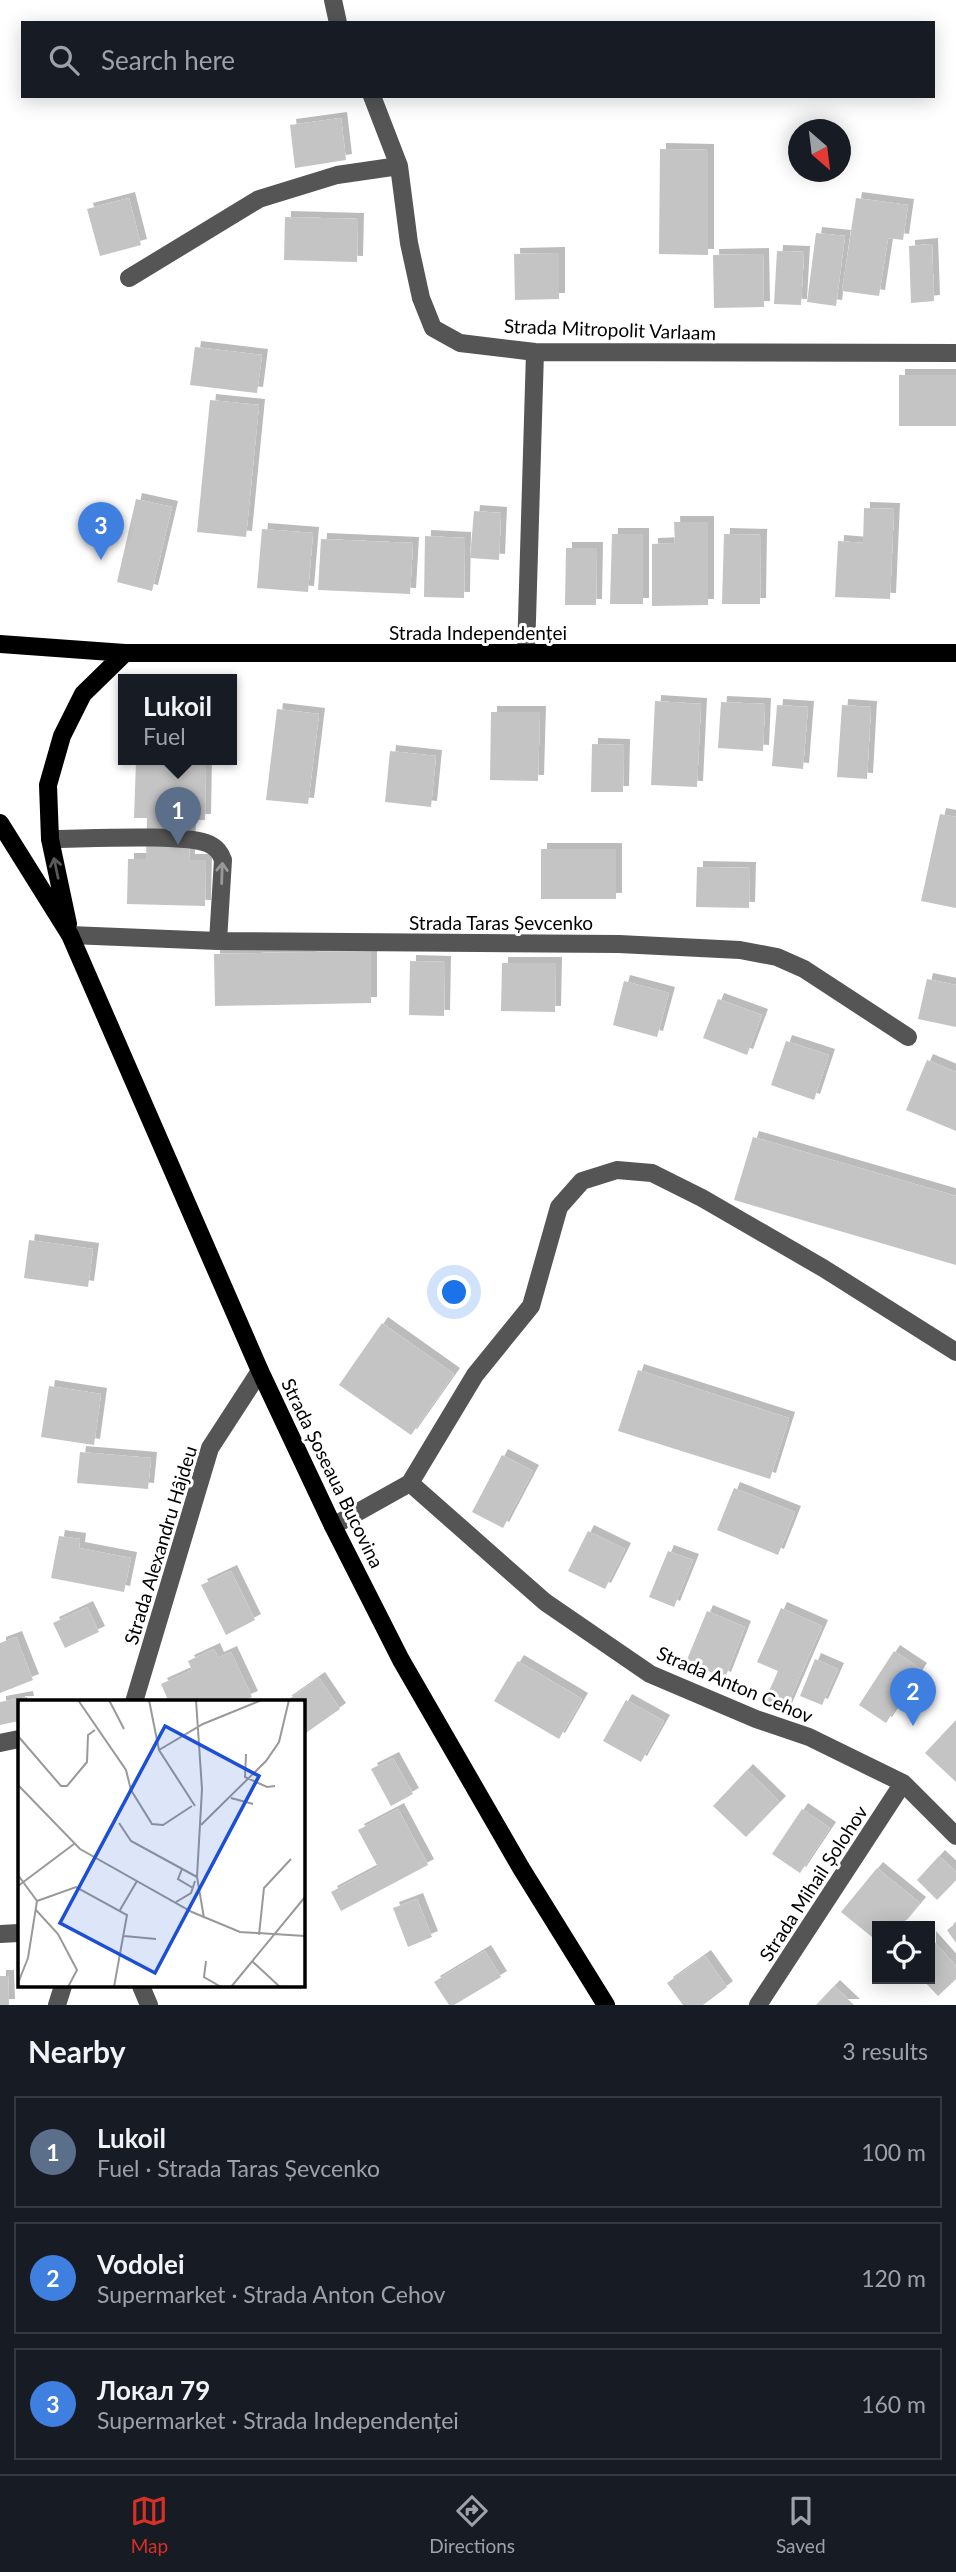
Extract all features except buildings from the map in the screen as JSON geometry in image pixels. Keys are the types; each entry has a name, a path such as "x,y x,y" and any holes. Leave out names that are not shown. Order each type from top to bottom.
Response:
{"main road":[{"name":"Strada Independenței","path":"0,644 125,653 956,653"},
{"name":"Strada Șoseaua Bucovina","path":"70,935 50,839 48,786 62,736 83,694 125,653"},
{"name":"Strada Șoseaua Bucovina","path":"0,823 70,935 260,1371 333,1526 401,1660 521,1868 606,2005"}],"street":[{"path":"333,0 338,21"},
{"name":"Strada Mitropolit Varlaam","path":"373,98 399,166 409,243 421,298 433,328 460,343 535,352 956,353"},
{"path":"129,278 259,199 337,175 399,166"},
{"path":"526,653 535,352"},
{"path":"50,839 170,838 207,842 219,850 223,860 218,941"},
{"name":"Strada Taras Șevcenko","path":"70,935 218,941 619,944 740,950 777,957 804,969 908,1037"},
{"path":"333,1526 410,1483 475,1375 531,1306 559,1207 582,1181 617,1170 652,1173 702,1198 823,1268 956,1352"},
{"name":"Strada Alexandru Hâjdeu","path":"136,1700 210,1448 260,1371"},
{"name":"Strada Anton Cehov","path":"410,1483 545,1602 650,1674 756,1719 809,1737 903,1783 956,1836"},
{"path":"0,1743 18,1739"},
{"name":"Strada Mihail Șolohov","path":"758,2005 903,1783"},
{"path":"0,1934 18,1933"},
{"path":"57,2005 62,1988"},
{"path":"142,1988 149,2005"}],"place":[{"name":"Локал 79","path":"101,560"},
{"name":"Lukoil","path":"178,845"},
{"name":"Vodolei","path":"913,1726"}]}
